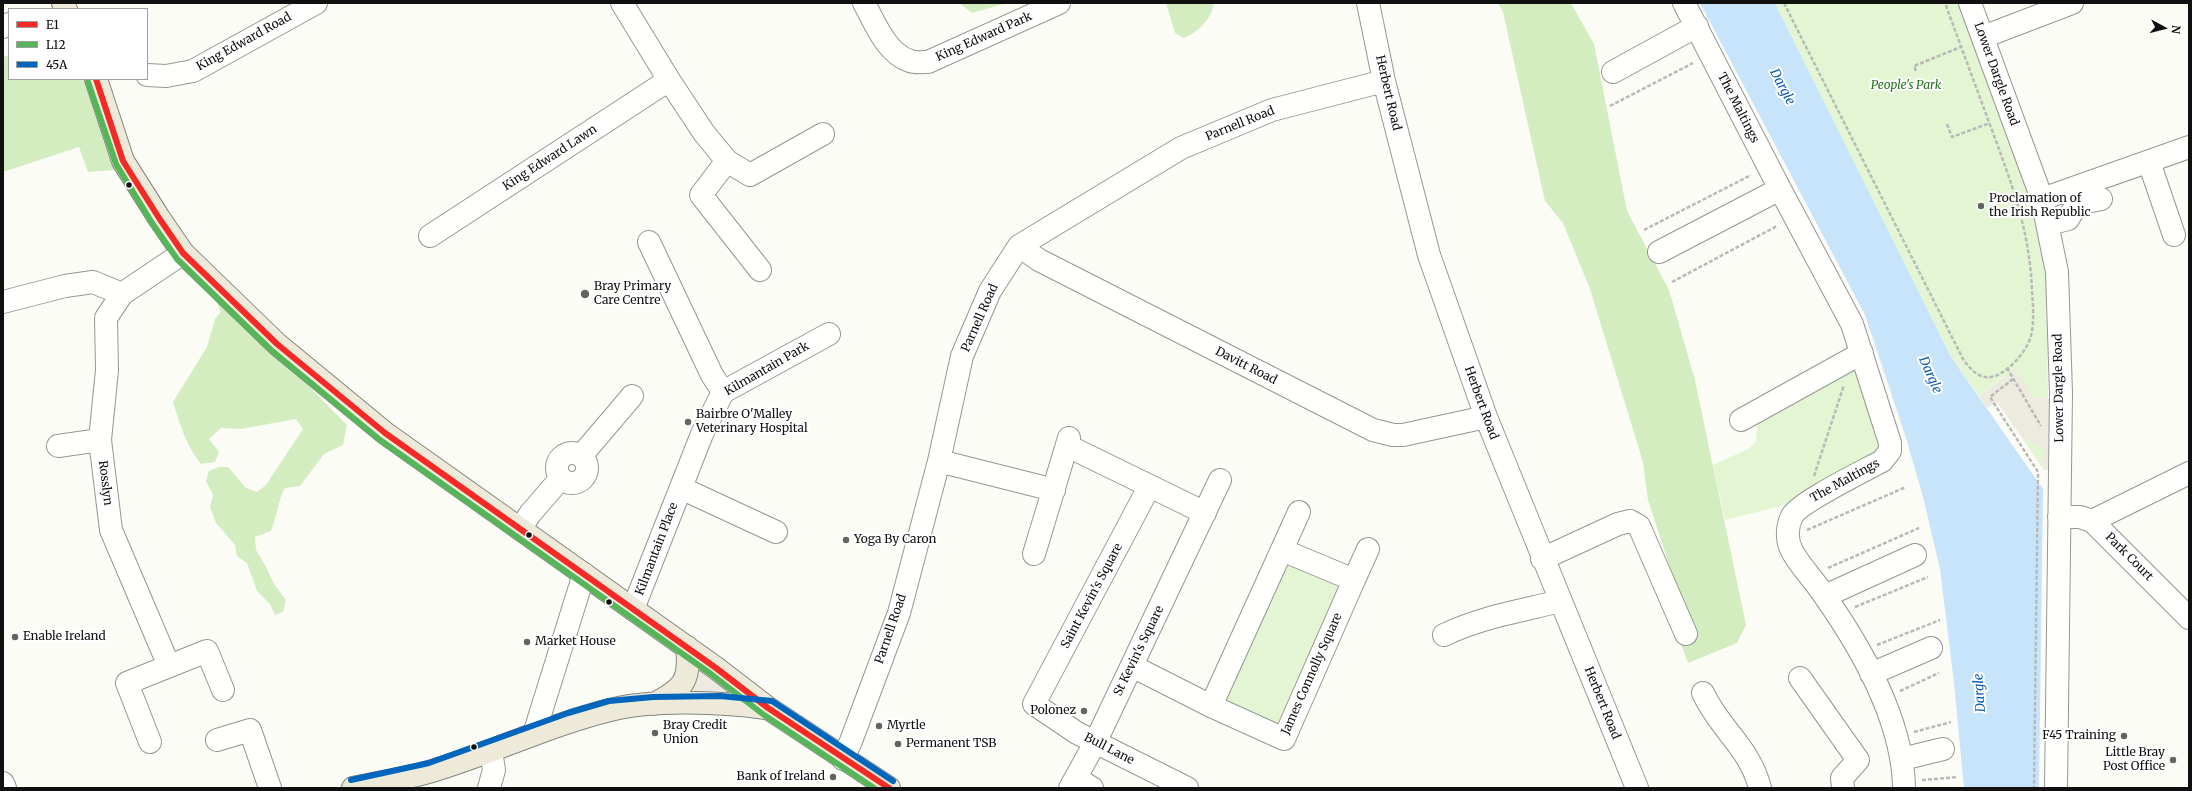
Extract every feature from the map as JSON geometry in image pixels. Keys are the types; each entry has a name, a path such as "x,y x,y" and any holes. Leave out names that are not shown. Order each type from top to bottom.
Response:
{"main road":[{"path":"96,80 123,161 183,253 277,344 385,434 687,647 768,708 889,788"},
{"path":"653,705 676,692 683,684 688,669 687,647"},
{"path":"352,788 410,783 534,734 611,710 653,705 738,704 768,708"}],"street":[{"name":"King Edward Road","path":"148,75 166,76 193,71 316,3"},
{"path":"622,3 704,133 727,161 750,175 823,134"},
{"name":"King Edward Park","path":"864,3 883,37 897,55 911,61 928,62 1059,3"},
{"name":"Herbert Road","path":"1368,3 1384,81 1429,255 1486,417 1542,559 1637,788"},
{"name":"The Maltings","path":"1684,3 1852,324 1854,358 1890,443 1890,450 1882,462 1805,503 1797,509 1789,524 1789,543 1792,551 1825,596 1871,674 1892,721 1902,759 1912,784"},
{"name":"Lower Dargle Road","path":"1970,3 2042,199 2049,224 2057,272 2061,394 2056,788"},
{"path":"1983,36 2072,3"},
{"path":"1613,72 1697,26"},
{"name":"King Edward Lawn","path":"430,236 670,80"},
{"name":"Parnell Road","path":"843,759 851,742 899,613 939,461 962,356 990,290 1019,246 1181,148 1272,110 1384,81"},
{"path":"2042,199 2189,147"},
{"path":"727,161 701,195 760,270"},
{"path":"2149,162 2174,235"},
{"path":"1659,252 1780,189"},
{"path":"2049,224 2068,219 2076,204 2101,199"},
{"path":"649,242 712,375 723,392"},
{"name":"Davitt Road","path":"1019,246 1044,262 1373,430 1393,435 1403,435 1486,417"},
{"name":"Rosslyn","path":"169,666 111,530 100,440 107,370 106,318 122,294 183,253"},
{"path":"3,302 65,286 93,282 122,294"},
{"name":"Kilmantain Park","path":"702,434 723,392 829,334"},
{"path":"1741,420 1854,358"},
{"path":"520,528 561,478 567,482 577,483 581,480 579,460 622,398"},
{"path":"579,460 630,418"},
{"name":"Kilmantain Place","path":"633,609 702,434"},
{"path":"58,446 100,440"},
{"path":"1034,554 1054,490 1072,444 1149,487 1204,513"},
{"path":"939,461 1054,490"},
{"path":"2059,517 2080,517 2092,521 2189,473"},
{"name":"St Kevin's Square","path":"1079,785 1095,743 1220,480"},
{"name":"Saint Kevin's Square","path":"1034,704 1149,487"},
{"name":"Kilmantain Place","path":"681,488 776,532"},
{"path":"1211,706 1299,512"},
{"path":"1542,559 1618,524 1630,521 1639,526 1686,634"},
{"name":"Park Court","path":"2092,521 2189,618"},
{"name":"James Connolly Square","path":"1132,666 1211,706 1284,739 1368,549"},
{"path":"1282,550 1354,580"},
{"path":"1825,596 1915,555"},
{"path":"534,734 584,574"},
{"path":"1444,635 1463,626 1484,619 1560,601"},
{"path":"1871,674 1931,648"},
{"path":"150,742 127,683 208,651 223,690"},
{"path":"1800,678 1858,760 1842,778 1843,788"},
{"path":"1703,693 1710,708 1747,755 1760,788"},
{"name":"Bull Lane","path":"1034,704 1095,743 1187,788"},
{"path":"217,740 250,730 270,788"},
{"path":"1902,759 1942,750"},
{"path":"489,788 494,770 491,751"},
{"path":"3,783 5,788"}],"path":[{"path":"1784,3 1963,358 1974,372 1980,376 1994,376 2006,368 2021,353 2031,336 2032,281 2023,217 1945,3"},
{"path":"1916,71 1914,66 1961,47"},
{"path":"1610,106 1696,62"},
{"path":"1947,124 1952,137 1990,123"},
{"path":"1644,230 1755,173"},
{"path":"1672,282 1781,223"},
{"path":"1805,503 1854,358"},
{"path":"2006,368 2044,431"},
{"path":"2013,379 1990,397 2038,472 2034,788"},
{"path":"1827,569 1919,528"},
{"path":"1853,608 1928,577"},
{"path":"1874,646 1940,620"},
{"path":"1897,692 1939,673"},
{"path":"1913,732 1951,722"},
{"path":"1912,784 1958,777"}],"green space":[{"path":"959,3 1007,3 972,13"},
{"path":"1166,3 1214,3 1210,15 1204,24 1195,32 1184,38 1175,33"},
{"path":"1498,3 1571,3 1594,44 1627,211 1669,290 1695,380 1746,625 1737,643 1688,663 1679,639 1692,635 1648,500 1643,462 1590,289 1563,223 1545,201 1503,12"},
{"name":"People's Park","path":"1775,3 1960,3 2036,209 2046,280 2048,399 2033,397 2030,393 2006,375 1979,396 1951,357"},
{"path":"8,55 8,80 84,80 105,146 115,170 88,172 79,147 3,172 3,57"},
{"path":"217,303 278,355 347,425 343,445 324,454 300,486 285,488 271,531 255,537 256,550 274,584 286,600 283,612 275,615 270,604 257,591 247,563 237,556 235,545 216,523 210,507 213,495 206,481 209,471 219,467 228,467 246,488 257,492 266,485 303,429 296,419 241,429 221,428 209,439 219,452 215,462 201,464 191,450 173,402 207,347 215,319 221,312"},
{"path":"1848,371 1856,371 1880,443 1875,457 1785,505 1725,520 1713,465 1750,448 1756,441 1757,427 1760,420"},
{"path":"2022,438 2044,448 2044,470 2042,468"},
{"path":"1288,563 1341,588 1277,725 1223,699"}],"shaded area":[{"path":"2015,369 2033,397 2051,399 2051,470 2044,470 2044,448 2022,438 1997,402 1987,408 1979,396"},
{"path":"692,661 733,694 681,692"}],"water":[{"name":"Dargle","path":"1700,3 1775,3 1951,357 2043,489 2039,788 1964,788 1954,683 1940,569 1923,497 1906,438 1865,315"}],"transit line":[{"name":"E1","path":"96,80 123,161 159,218 183,253 277,344 385,433 716,668 768,708 889,788"},
{"name":"L12","path":"88,82 116,164 152,223 177,259 271,350 380,440 711,674 764,715 874,788"},
{"name":"45A","path":"351,780 429,763 568,713 609,701 653,697 720,696 772,701 893,781"}],"place":[{"name":"Proclamation of the Irish Republic","path":"1981,206"},
{"name":"Bray Primary Care Centre","path":"585,294"},
{"name":"Bairbre O'Malley Veterinary Hospital","path":"688,422"},
{"name":"Yoga By Caron","path":"846,540"},
{"name":"Enable Ireland","path":"15,637"},
{"name":"Market House","path":"527,642"},
{"name":"Polonez","path":"1084,711"},
{"name":"Myrtle","path":"879,726"},
{"name":"Bray Credit Union","path":"655,733"},
{"name":"F45 Training","path":"2124,736"},
{"name":"Permanent TSB","path":"898,744"},
{"name":"Little Bray Post Office","path":"2173,760"},
{"name":"Bank of Ireland","path":"833,777"}]}
